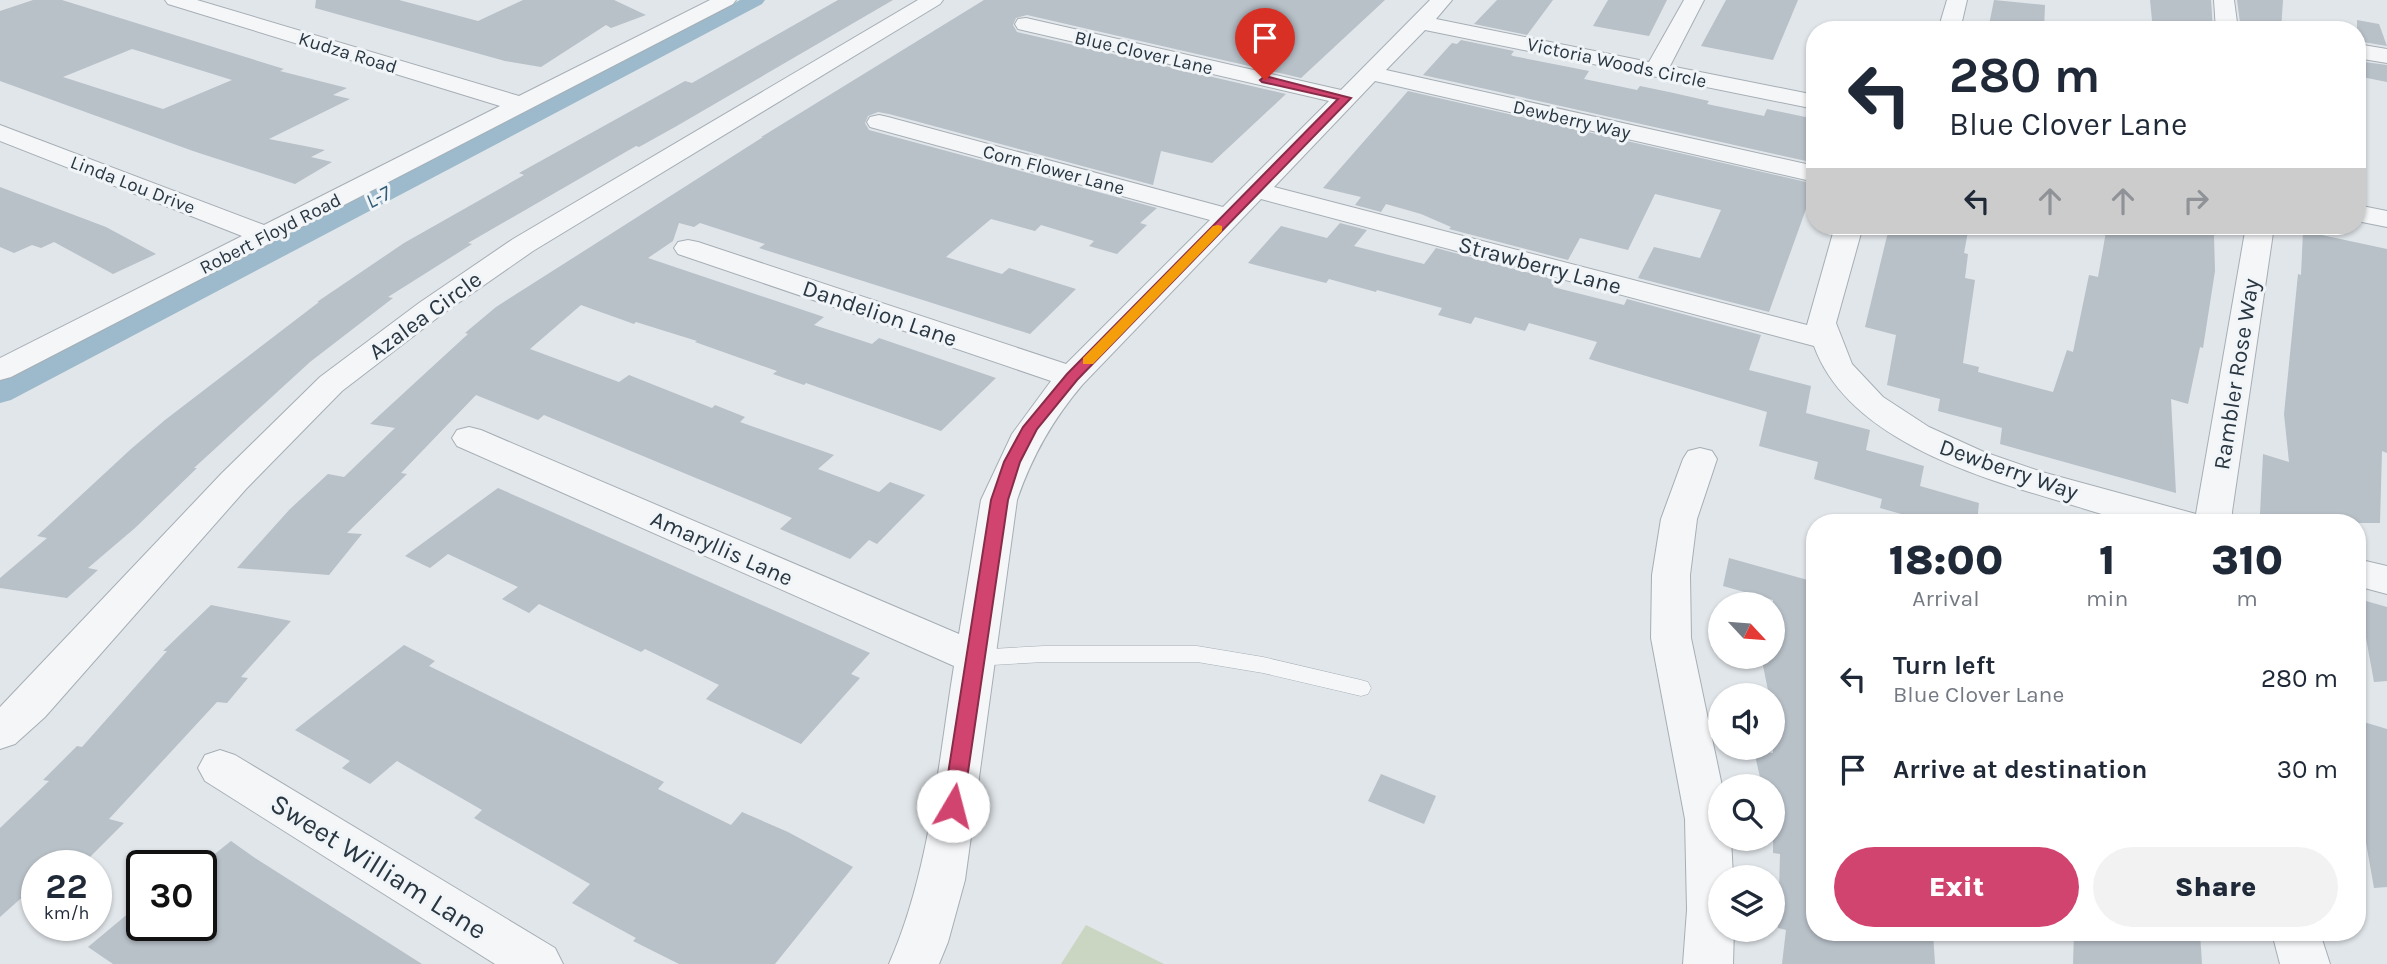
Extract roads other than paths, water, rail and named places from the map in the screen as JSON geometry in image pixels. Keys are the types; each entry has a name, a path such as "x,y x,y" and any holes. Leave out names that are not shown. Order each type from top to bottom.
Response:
{"street":[{"name":"Kudza Road","path":"175,0 522,105"},
{"name":"Azalea Circle","path":"0,732 30,705 234,481 331,384 430,309 523,245 933,0"},
{"path":"1656,70 1694,0"},
{"path":"1951,21 1957,0"},
{"path":"2224,0 2228,21"},
{"name":"Robert Floyd Road","path":"0,369 522,105 716,1"},
{"path":"914,964 924,942 942,880 999,500 1012,462 1030,427 1072,377 1369,74 1428,7"},
{"name":"Victoria Woods Circle","path":"1428,7 1656,70 1806,100"},
{"name":"Blue Clover Lane","path":"1026,24 1345,98"},
{"path":"2366,52 2387,56"},
{"name":"Dewberry Way","path":"1369,74 1806,172"},
{"name":"Corn Flower Lane","path":"879,122 1229,217"},
{"name":"Linda Lou Drive","path":"0,132 265,235"},
{"name":"Strawberry Lane","path":"1256,190 1824,339"},
{"path":"2366,215 2387,219"},
{"name":"Dewberry Way","path":"1846,235 1823,311 1824,339 1835,364 1858,391 1891,419 1934,444 2010,474 2153,514"},
{"name":"Rambler Rose Way","path":"2214,514 2259,235"},
{"name":"Dandelion Lane","path":"688,248 1072,377"},
{"name":"Amaryllis Lane","path":"469,438 975,658"},
{"path":"1700,459 1679,519 1671,575 1671,638 1707,819 1712,910 1708,964"},
{"path":"2366,574 2387,580"},
{"name":"Sweet William Lane","path":"219,768 538,964"},
{"path":"2298,941 2305,964"}],"lane":[{"path":"975,658 1044,654 1197,654 1263,665 1361,688"}],"waterway":[{"name":"L-7","path":"0,393 755,0"}]}
